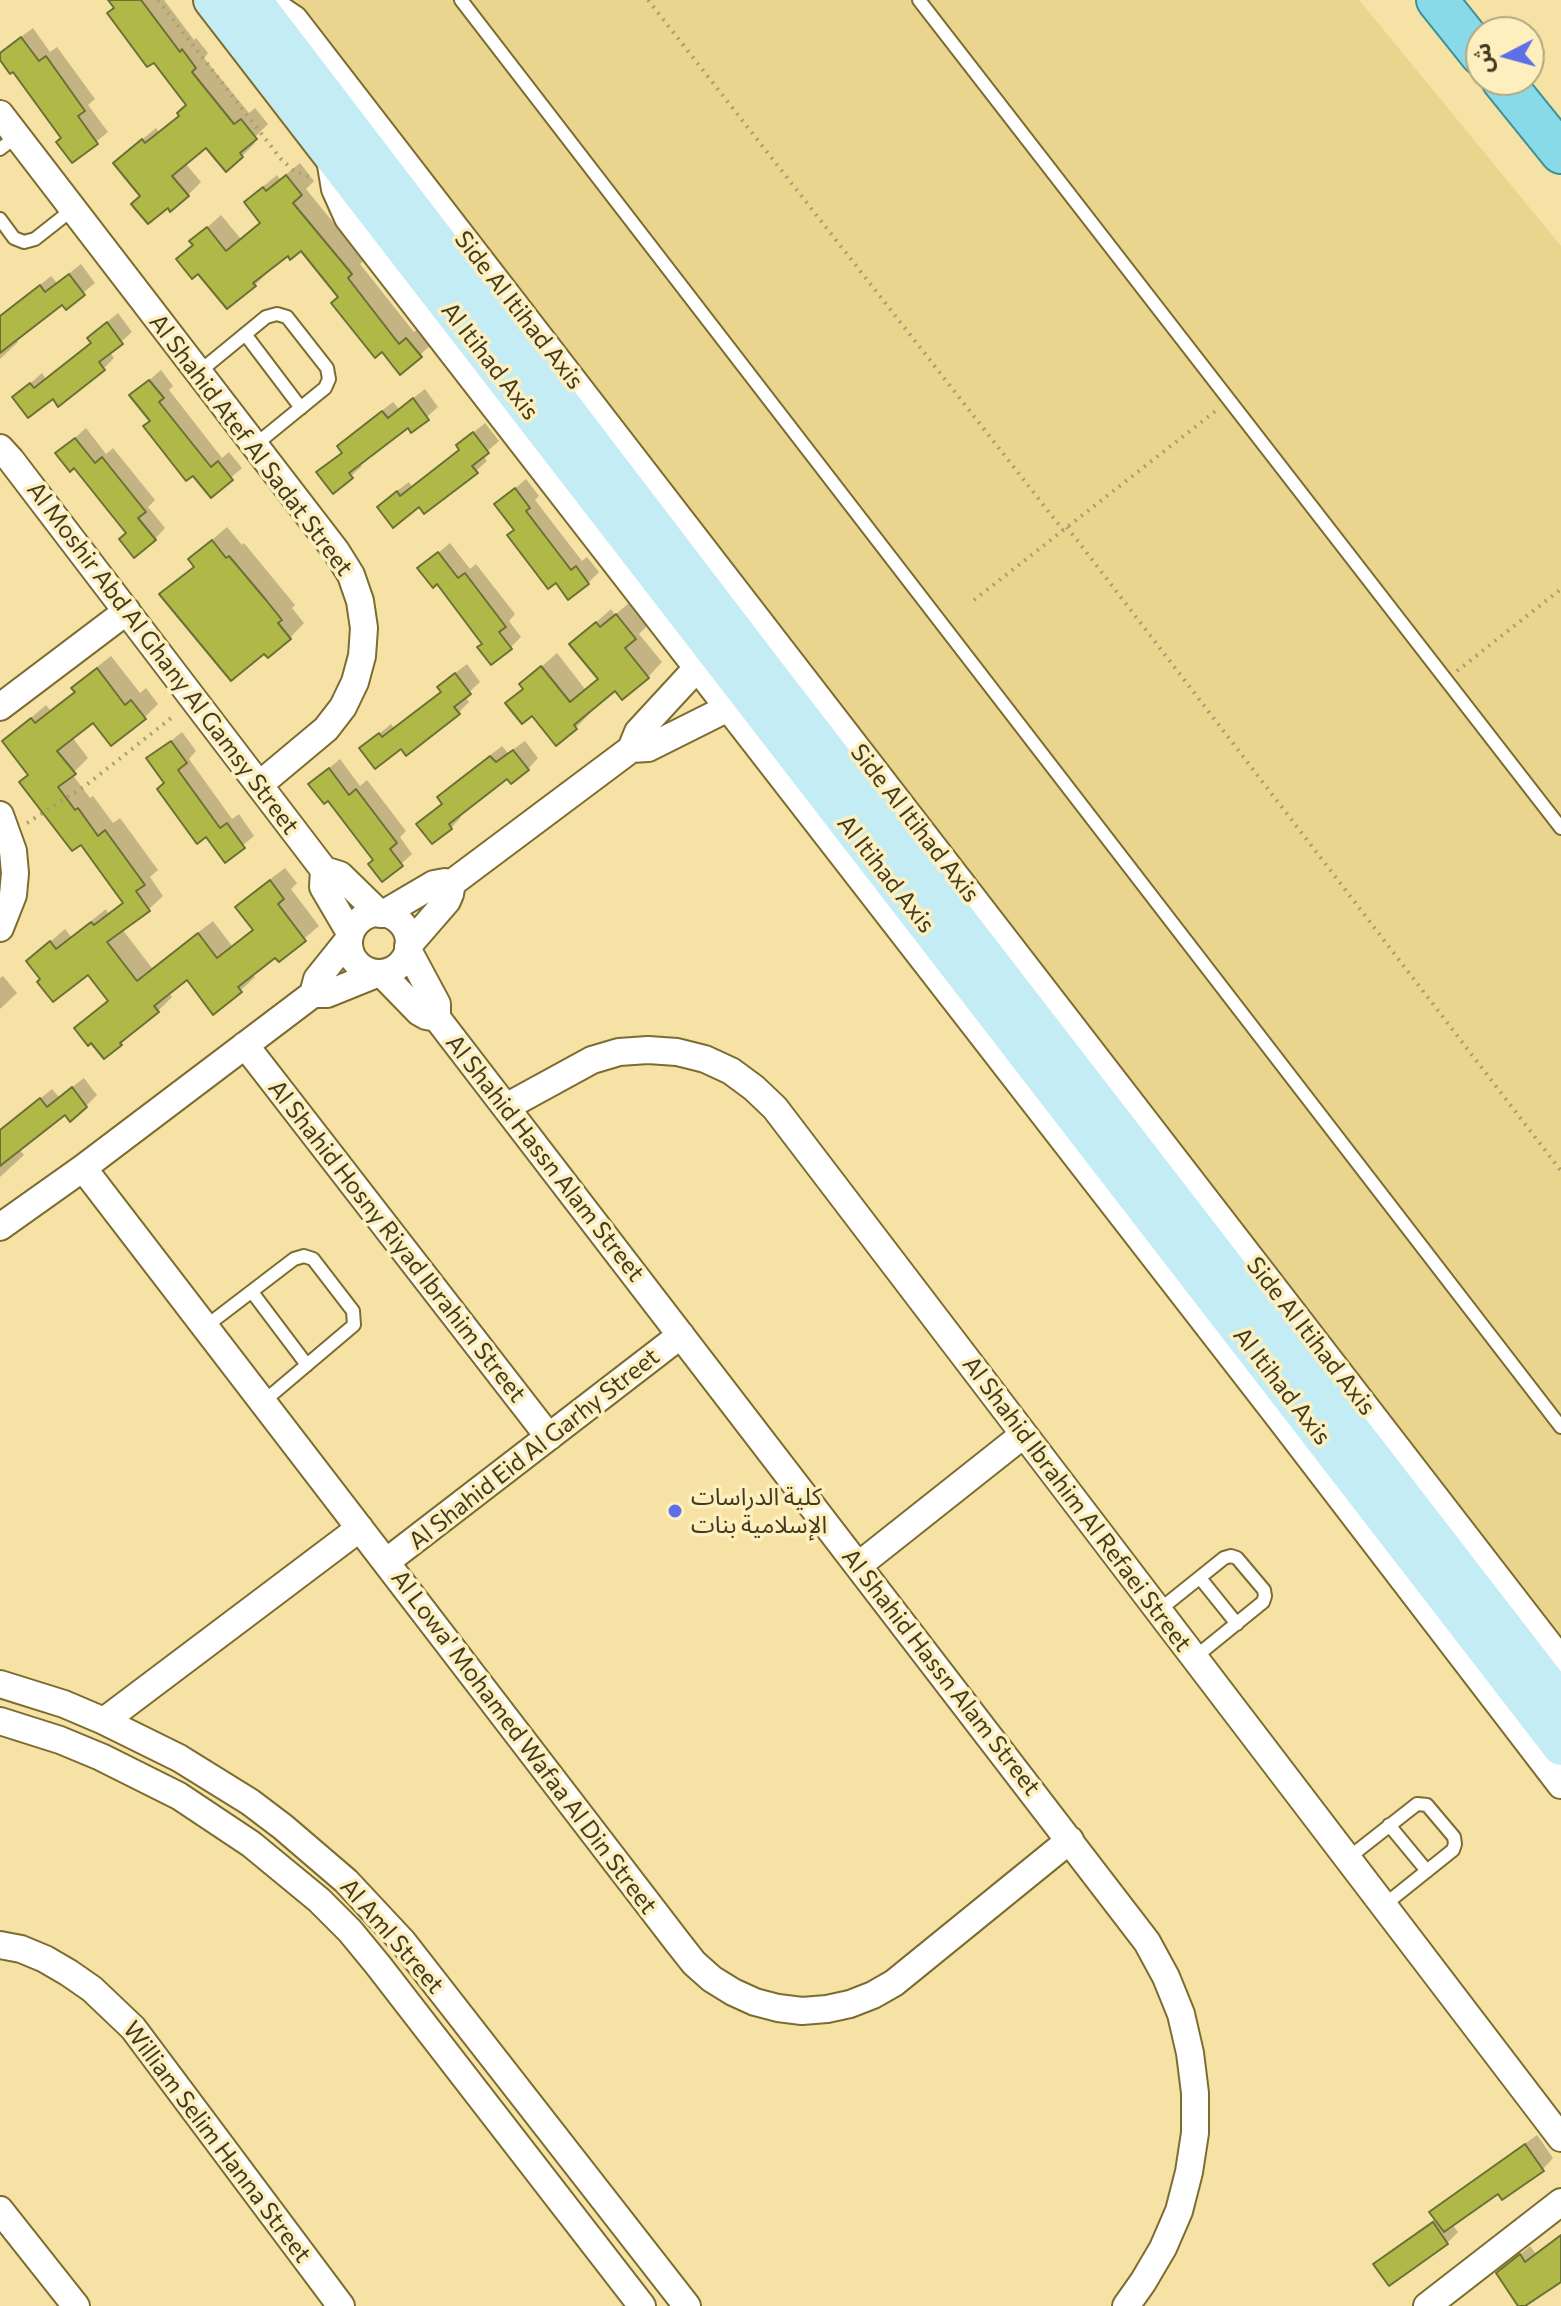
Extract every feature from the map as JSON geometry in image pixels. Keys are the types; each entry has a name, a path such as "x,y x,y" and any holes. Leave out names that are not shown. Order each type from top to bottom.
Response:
{"main road":[{"path":"1437,0 1465,35"},
{"path":"1515,96 1561,153"}],"street":[{"name":"Al Itihad Axis","path":"240,4 329,153 715,649"},
{"name":"Al Itihad Axis","path":"240,4 749,694 1561,1747"},
{"name":"Side Al Itihad Axis","path":"240,4 273,5 294,19 1561,1660"},
{"name":"Al Shahid Atef Al Sadat Street","path":"0,114 8,142 73,209 336,551 351,575 360,601 364,628 362,656 355,682 343,707 326,729 259,785"},
{"path":"329,153 335,189 348,218 715,649 1278,1416 1561,1785"},
{"name":"Al Moshir Abd Al Ghany Al Gamsy Street","path":"0,448 324,870 340,875 382,914"},
{"path":"0,707 127,611"},
{"path":"0,1227 313,994 327,994 395,968 447,901 452,883 631,749 638,732 715,649"},
{"path":"631,749 648,748 749,694"},
{"name":"Al Itihad Axis","path":"749,694 1561,1701"},
{"path":"0,928 13,895 15,873 13,851 4,825"},
{"name":"Al Moshir Abd Al Ghany Al Gamsy Street","path":"324,870 323,887 350,936"},
{"path":"313,994 317,979 365,916 382,914 434,884 452,883"},
{"path":"382,914 402,925 408,948"},
{"path":"350,936 351,956 356,963 370,972 380,973"},
{"name":"Al Shahid Hassn Alam Street","path":"408,948 436,1001 437,1018"},
{"name":"Al Shahid Hassn Alam Street","path":"380,973 419,1012 437,1018 1147,1942 1166,1977 1181,2014 1187,2040 1195,2093 1193,2146 1179,2211 1163,2248 1126,2306"},
{"name":"Al Shahid Hosny Riyad Ibrahim Street","path":"245,1045 549,1437"},
{"name":"Al Shahid Ibrahim Al Refaei Street","path":"506,1107 579,1067 619,1052 648,1050 677,1052 705,1059 731,1071 775,1108 1561,2138"},
{"name":"Al Lowa' Mohamed Wafaa Al Din Street","path":"83,1168 694,1963 723,1986 755,2002 802,2011 850,2004 873,1995 894,1983 1070,1840"},
{"name":"Al Shahid Eid Al Garhy Street","path":"386,1562 681,1335"},
{"path":"859,1565 1023,1435"},
{"path":"104,1721 360,1528"},
{"name":"Al Aml Street","path":"0,1684 64,1704 179,1758 238,1794 283,1827 346,1881 403,1942 687,2306"},
{"name":"Al Aml Street","path":"0,1721 101,1757 179,1796 251,1844 319,1900 378,1965 642,2306"},
{"name":"William Selim Hanna Street","path":"0,1945 21,1949 69,1973 103,1998 133,2028 341,2306"},
{"path":"1427,2306 1561,2202"},
{"path":"0,2210 76,2306"}],"lane":[{"path":"461,0 1561,1427"},
{"path":"919,0 1561,828"},
{"path":"0,219 14,238 24,242 35,239 73,209"},
{"path":"199,372 266,317 277,314 287,317 319,358 329,374 328,384 255,445"},
{"path":"245,334 301,408"},
{"path":"205,1327 294,1259 313,1259 353,1311 355,1320 351,1329 263,1402"},
{"path":"252,1292 307,1365"},
{"path":"1158,1611 1224,1558 1234,1556 1264,1590 1263,1602 1194,1658"},
{"path":"1200,1578 1237,1624"},
{"path":"1347,1859 1417,1804 1424,1804 1454,1837 1453,1850 1383,1906"},
{"path":"1389,1825 1427,1871"}],"path":[{"path":"158,0 281,159 293,170 335,189"},
{"path":"648,0 1065,529 1561,1171"},
{"path":"974,600 1230,400"},
{"path":"1446,680 1561,589"},
{"path":"4,825 85,786 194,700"}],"shaded area":[{"path":"240,0 1359,0 1561,246 1561,1714"}],"building":[{"path":"108,0 141,0 180,52 182,49 196,68 192,72 234,124 241,119 257,139 240,153 243,157 226,172 206,148 172,176 189,196 170,212 168,208 148,224 131,204 140,196 113,163 142,139 145,143 179,116 177,113 186,105 154,63 147,67 107,13 114,8"},
{"path":"21,37 39,61 46,56 85,111 78,116 98,144 72,163 56,142 61,138 13,72 10,74 0,60 0,53"},
{"path":"286,175 302,195 293,203 352,274 348,278 399,344 406,338 422,357 400,375 382,352 375,358 331,303 338,297 301,251 290,260 288,256 253,283 256,286 227,309 198,274 192,279 176,259 193,245 189,241 207,227 226,251 260,223 244,202 263,187 266,191"},
{"path":"69,274 85,295 66,310 62,305 0,353 0,316 40,285 45,292"},
{"path":"107,322 123,344 99,362 105,370 58,407 53,399 28,418 12,397 30,383 34,388 91,343 87,338"},
{"path":"149,380 164,398 159,402 211,467 218,461 233,480 211,498 193,476 186,481 143,426 150,421 129,395"},
{"path":"413,398 429,420 411,433 408,428 349,473 353,478 333,494 316,472 342,453 337,446 382,411 388,418"},
{"path":"473,432 489,453 472,466 478,473 424,514 419,507 393,528 377,507 397,491 400,496 459,450 456,445"},
{"path":"75,438 95,463 102,457 146,512 138,518 156,540 134,558 119,539 126,533 74,468 70,472 55,453"},
{"path":"515,488 530,508 526,511 571,570 576,566 589,584 568,600 556,583 548,589 507,535 514,530 494,504"},
{"path":"212,540 282,620 278,623 291,639 268,658 264,654 231,681 159,594 194,567 188,559"},
{"path":"438,552 458,578 465,573 506,627 499,632 512,649 491,665 477,647 482,644 437,584 433,588 417,568"},
{"path":"616,614 636,639 625,648 649,678 622,700 615,691 574,725 577,729 556,746 532,716 522,724 505,703 523,689 519,684 541,666 570,702 598,679 569,644 596,622 600,627"},
{"path":"97,668 125,705 131,700 146,719 111,746 93,723 57,751 76,774 58,787 98,836 105,830 145,885 136,891 150,911 107,942 137,981 198,933 217,958 253,930 235,907 270,880 284,899 278,904 306,941 279,962 275,958 238,987 242,992 213,1015 187,980 154,1006 159,1012 104,1059 91,1043 88,1046 74,1028 108,1001 88,975 53,1002 26,961 50,941 56,949 91,922 94,925 123,903 81,845 72,851 19,782 28,775 2,741 31,718 35,723 75,692 71,688"},
{"path":"455,673 471,694 454,707 460,714 406,756 401,749 375,769 359,748 379,733 382,737 441,692 437,687"},
{"path":"171,741 187,763 178,770 220,828 227,823 245,848 225,863 206,837 197,844 157,789 164,783 146,758"},
{"path":"513,750 529,770 511,784 507,779 449,824 452,829 432,844 416,824 442,804 437,797 490,756 496,762"},
{"path":"329,768 349,795 356,789 397,843 390,849 403,866 382,882 368,864 373,860 328,801 324,804 308,784"},
{"path":"72,1087 87,1107 70,1122 65,1115 0,1166 0,1130 40,1098 47,1107"},
{"path":"1525,2144 1544,2171 1502,2200 1498,2194 1444,2232 1429,2212"},
{"path":"1433,2222 1448,2244 1389,2286 1373,2264"},
{"path":"1561,2235 1561,2282 1525,2306 1518,2306 1496,2273 1520,2254 1525,2262"}],"place":[{"name":"كلية الدراسات الإسلامية بنات","path":"675,1511"}]}
